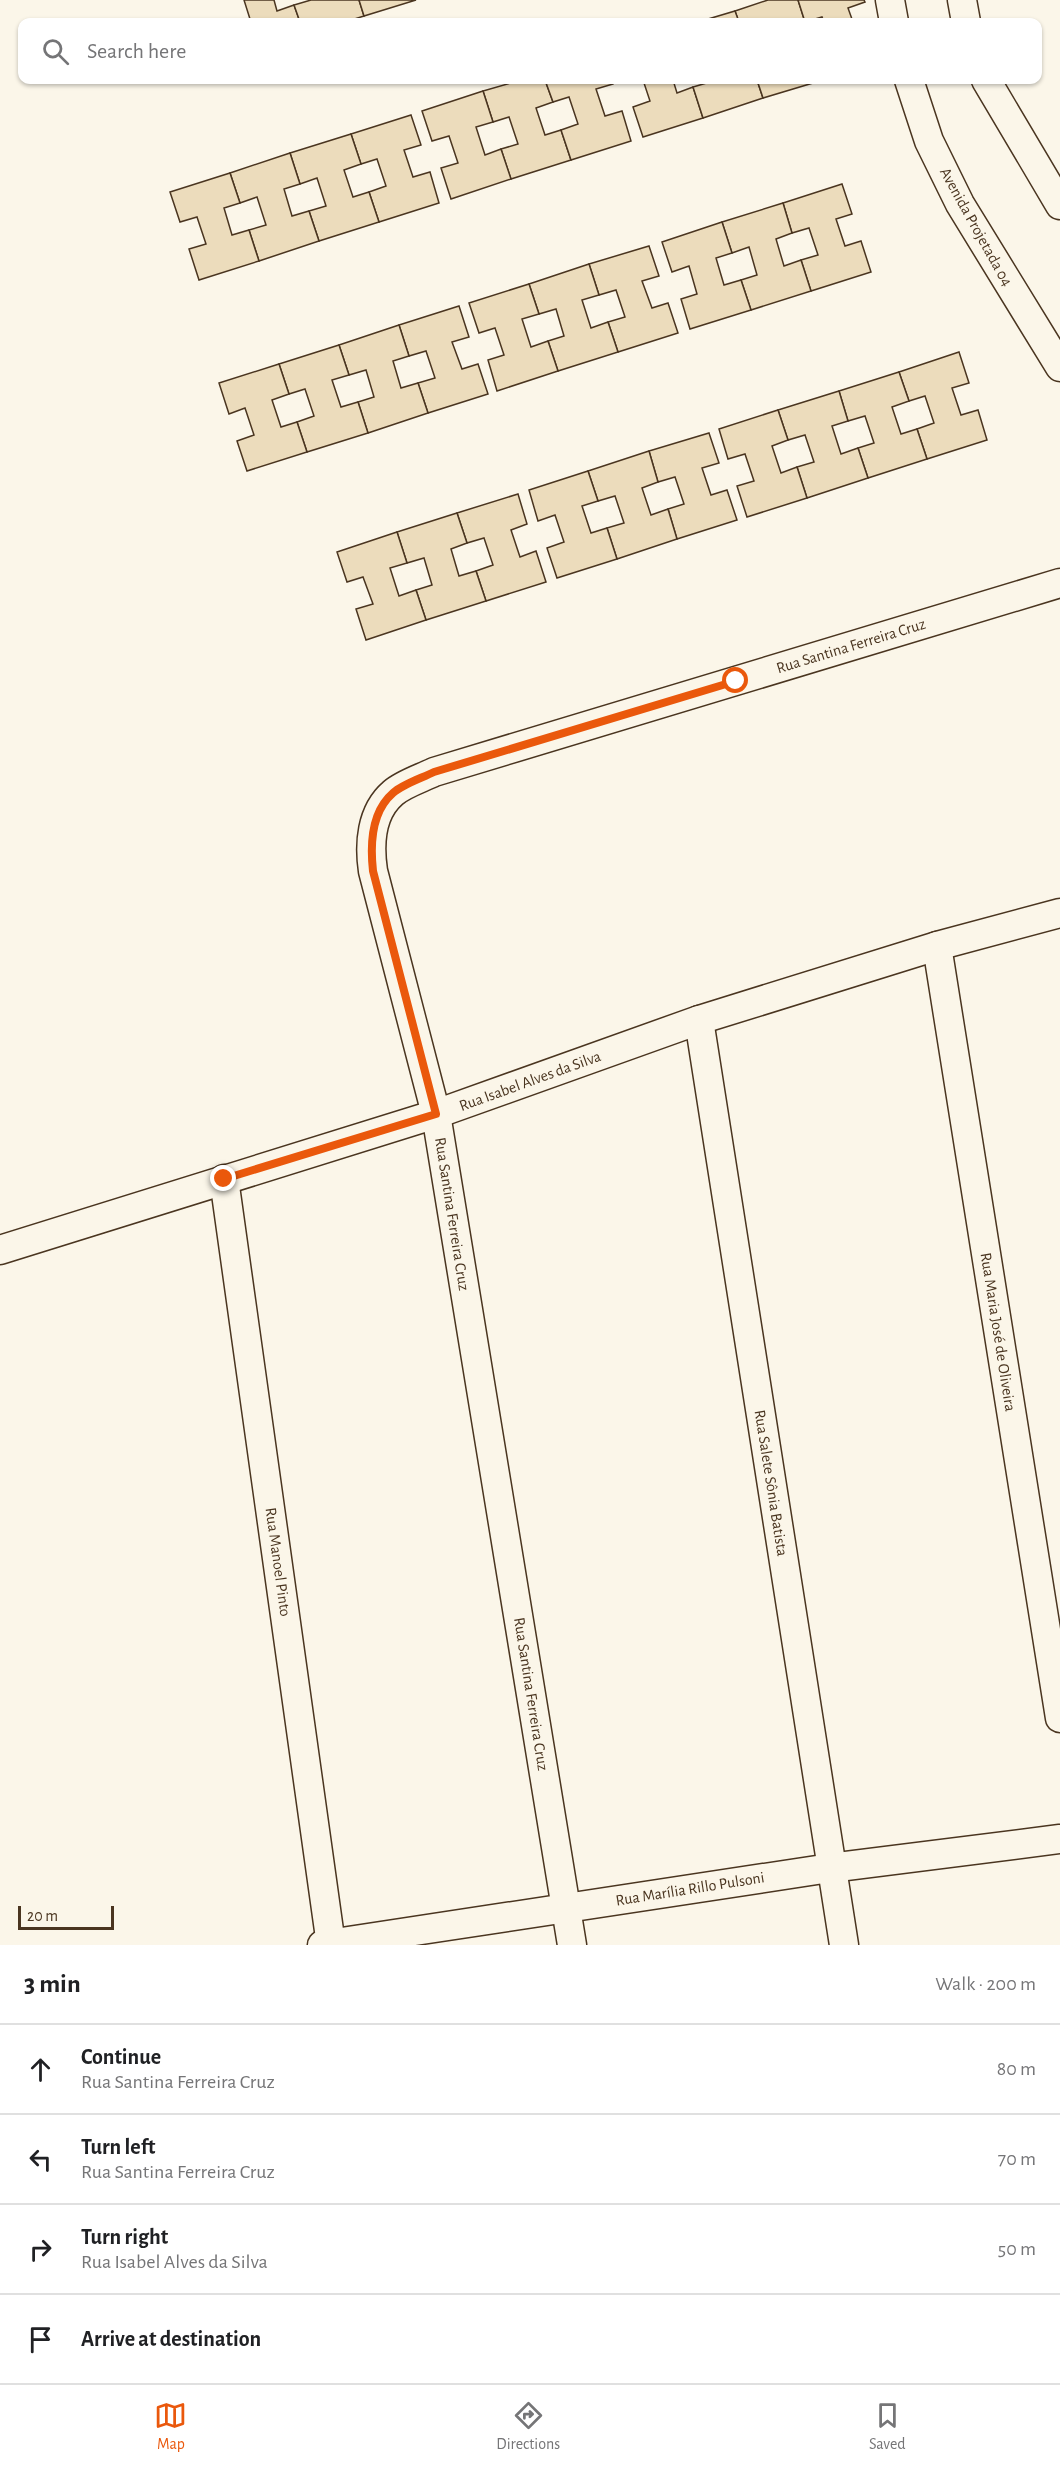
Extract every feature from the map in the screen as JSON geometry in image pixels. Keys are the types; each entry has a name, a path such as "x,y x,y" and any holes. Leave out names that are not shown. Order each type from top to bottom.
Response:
{"street":[{"path":"890,0 893,18"},
{"path":"962,0 965,18"},
{"name":"Avenida Projetada 04","path":"910,84 929,141 960,204 1060,367"},
{"path":"989,84 1056,188"},
{"name":"Rua Santina Ferreira Cruz","path":"572,1945 436,1114 373,871 370,847 377,815 393,793 434,772 1060,583"},
{"name":"Rua Isabel Alves da Silva","path":"0,1250 436,1114 699,1020 937,946 1060,913"},
{"name":"Rua Maria José de Oliveira","path":"937,946 1060,1718"},
{"name":"Rua Salete Sônia Batista","path":"699,1020 830,1868 844,1945"},
{"name":"Rua Manoel Pinto","path":"224,1179 328,1945"},
{"name":"Rua Marília Rillo Pulsoni","path":"328,1945 830,1868 1060,1839"}],"building":[{"path":"244,0 274,0 277,11 294,5 299,18 250,18"},
{"path":"311,0 359,0 364,16 358,18 299,18 294,5"},
{"path":"359,0 416,0 364,16"},
{"path":"768,0 798,0 804,18 738,18 735,11"},
{"path":"798,0 864,0 865,2 848,8 852,18 804,18"},
{"path":"735,11 738,18 711,18"},
{"path":"507,84 546,84 553,102 536,108 545,135 561,130 571,160 511,179 501,149 518,144 509,117 493,122 483,91"},
{"path":"546,84 613,84 596,89 605,116 622,111 631,141 571,160 561,130 578,124 569,97 553,102"},
{"path":"644,84 674,84 677,93 693,87 703,118 643,137 633,107 650,101"},
{"path":"703,84 758,84 763,98 703,118 693,87"},
{"path":"758,84 810,84 763,98"},
{"path":"483,91 493,122 476,127 485,155 501,149 511,179 451,199 441,168 458,163 449,136 432,141 422,111"},
{"path":"411,115 421,145 404,150 413,177 430,172 439,203 379,222 369,192 386,186 377,159 361,164 351,134"},
{"path":"351,134 361,164 344,170 353,197 369,192 379,222 319,241 309,211 326,206 317,178 300,184 290,153"},
{"path":"290,153 300,184 284,189 292,216 309,211 319,241 259,261 249,230 266,225 257,197 240,203 230,173"},
{"path":"230,173 240,203 224,208 232,235 249,230 259,261 199,280 189,249 206,244 197,217 180,222 170,192"},
{"path":"842,184 852,214 836,219 845,246 861,241 871,272 811,291 801,260 818,255 809,228 792,233 783,203"},
{"path":"783,203 792,233 776,239 784,266 801,260 811,291 751,310 741,280 757,275 749,247 732,253 722,222"},
{"path":"722,222 732,253 716,258 724,285 741,280 751,310 690,329 681,299 697,294 689,266 672,272 662,242"},
{"path":"649,246 659,276 642,281 652,308 668,303 678,333 618,352 608,322 625,317 616,290 599,295 589,264"},
{"path":"589,264 599,295 582,300 591,328 608,322 618,352 558,371 548,341 564,336 556,309 539,314 529,284"},
{"path":"529,284 539,314 522,319 531,347 548,341 558,371 497,391 488,360 504,355 495,328 479,333 469,303"},
{"path":"459,306 469,337 452,342 462,369 478,364 488,394 428,413 418,383 435,378 426,351 409,356 399,325"},
{"path":"399,325 409,356 393,361 401,388 418,383 428,413 368,433 358,402 374,397 366,370 349,375 339,345"},
{"path":"339,345 349,375 332,380 341,407 358,402 368,433 307,452 297,422 314,416 305,389 289,394 279,364"},
{"path":"959,352 969,383 952,388 961,415 978,410 987,440 927,459 917,429 934,423 925,396 909,401 899,372"},
{"path":"279,364 289,394 272,400 281,427 297,422 307,452 247,471 237,441 254,435 245,408 229,414 219,383"},
{"path":"899,372 909,401 892,407 901,434 917,429 927,459 868,478 858,448 874,443 865,416 848,421 839,391"},
{"path":"839,391 848,421 832,426 841,454 858,448 868,478 807,498 797,467 814,462 805,435 788,440 778,410"},
{"path":"778,410 788,440 772,446 781,473 797,467 807,498 747,517 737,486 754,481 745,454 728,459 719,429"},
{"path":"709,433 719,463 702,468 711,495 727,490 737,520 677,539 668,509 684,504 675,477 658,482 649,451"},
{"path":"649,451 658,482 642,488 651,515 668,509 677,539 617,559 607,528 624,523 615,496 598,501 588,471"},
{"path":"588,471 598,501 582,506 591,533 607,528 617,559 557,578 547,548 564,542 555,515 538,521 529,490"},
{"path":"518,494 527,524 511,530 520,557 536,551 546,582 486,601 476,571 493,565 484,538 467,543 457,513"},
{"path":"457,513 467,543 451,549 459,576 476,571 486,601 426,620 416,590 432,585 424,558 407,563 397,532"},
{"path":"397,532 407,563 390,568 399,596 416,590 426,620 366,640 356,609 373,604 363,577 347,582 337,552"}],"route":[{"path":"224,1179 436,1114 373,871 370,847 377,815 393,793 434,772 736,681"}]}
